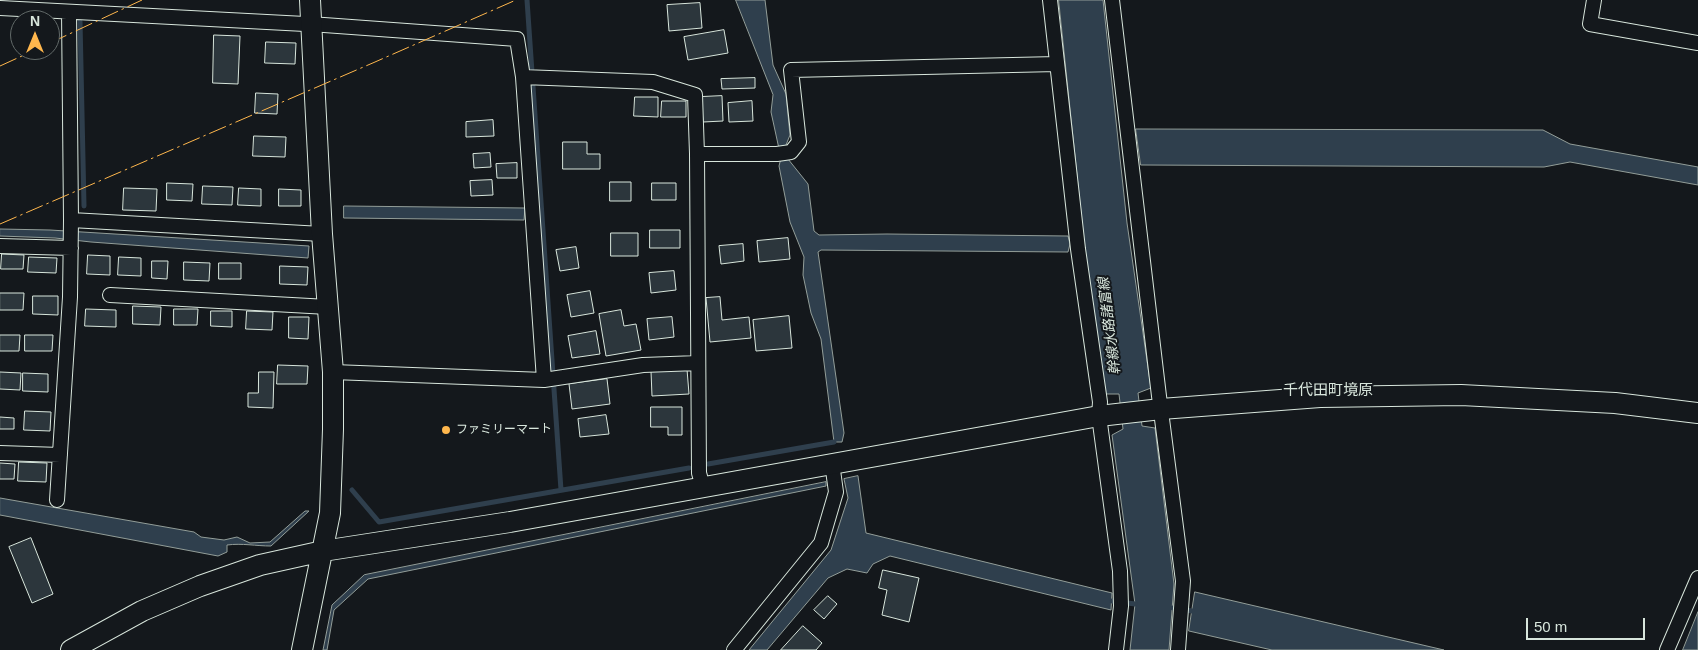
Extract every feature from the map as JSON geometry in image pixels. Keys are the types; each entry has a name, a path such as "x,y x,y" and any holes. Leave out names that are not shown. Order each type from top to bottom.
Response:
{"street":[{"path":"302,650 330,513 333,372 322,234 310,0"},
{"path":"1050,0 1078,242 1100,402 1099,416 1120,571 1121,601 1116,650"},
{"path":"1112,0 1130,158 1152,410 1183,581 1178,650"},
{"path":"1594,0 1590,24 1698,42"},
{"path":"0,8 312,25 517,39 523,77 544,380"},
{"path":"57,500 70,297 72,224 69,12"},
{"path":"697,154 784,153 799,142 791,70 1058,64"},
{"path":"523,77 653,82 695,95 700,473 703,487"},
{"path":"72,224 322,234"},
{"path":"0,246 71,248"},
{"path":"110,295 328,307"},
{"path":"333,372 544,380 643,366 698,363"},
{"path":"70,650 142,611 200,586 260,565 323,551 510,522 1099,416 1320,397 1461,395 1615,404 1698,413"},
{"path":"0,453 60,455"},
{"path":"734,650 821,543 836,492 832,463"},
{"path":"1667,650 1698,578"}],"water":[{"path":"736,0 765,0 773,65 786,94 790,135 786,145 788,159 808,184 814,231 819,235 1068,236 1070,244 1068,252 821,250 818,252 844,433 842,442 834,442 821,339 811,313 803,275 804,257 790,222 779,166 781,158 771,112 773,95"},
{"name":"幹線水路諸富線","path":"1059,0 1103,0 1127,223 1151,388 1138,393 1142,426 1155,428 1174,584 1169,650 1130,650 1135,604 1112,435 1123,429 1119,394 1104,394 1084,242"},
{"path":"1136,129 1543,130 1570,144 1698,167 1698,185 1570,162 1544,167 1141,165"},
{"path":"344,206 525,208 524,220 344,218"},
{"path":"0,229 50,230 309,246 308,258 55,238 0,236"},
{"path":"858,476 866,533 1112,593 1111,610 890,556 873,564 867,573 847,569 828,578 767,650 749,650 831,550 848,498 844,479"},
{"path":"826,482 826,486 368,579 334,610 327,650 323,650 332,605 364,575"},
{"path":"0,498 194,532 201,537 224,540 237,537 250,543 270,542 305,511 309,511 271,546 227,545 227,552 218,556 0,515"},
{"path":"1195,592 1444,650 1272,650 1189,631"},
{"path":"1698,612 1698,650 1683,650"}],"building":[{"path":"700,3 702,28 669,31 667,5"},
{"path":"724,30 728,53 688,60 684,37"},
{"path":"214,35 240,36 238,84 213,83"},
{"path":"266,42 296,43 295,64 265,63"},
{"path":"755,78 755,88 722,89 721,79"},
{"path":"256,93 278,94 277,114 255,113"},
{"path":"722,96 723,121 703,122 701,97"},
{"path":"635,97 658,97 658,117 634,116"},
{"path":"662,101 686,101 686,117 661,117"},
{"path":"752,101 753,121 729,122 728,103"},
{"path":"493,120 494,136 466,137 466,122"},
{"path":"254,136 286,137 285,157 253,156"},
{"path":"563,142 587,142 587,154 600,154 600,169 563,169"},
{"path":"490,153 491,167 474,168 473,154"},
{"path":"517,163 517,178 497,178 496,164"},
{"path":"492,180 493,195 471,196 470,181"},
{"path":"610,182 631,182 631,201 610,201"},
{"path":"167,183 193,184 192,201 167,200"},
{"path":"652,183 676,183 676,200 652,200"},
{"path":"203,186 233,187 232,205 202,204"},
{"path":"124,188 157,189 156,211 123,210"},
{"path":"239,188 261,189 261,206 238,205"},
{"path":"279,189 301,190 301,206 279,206"},
{"path":"650,230 680,230 680,248 650,248"},
{"path":"611,233 638,233 638,256 611,256"},
{"path":"788,238 790,259 759,262 757,241"},
{"path":"743,244 744,261 721,264 719,246"},
{"path":"576,247 579,268 560,271 556,250"},
{"path":"2,254 24,255 23,269 1,269"},
{"path":"88,255 110,256 110,275 87,274"},
{"path":"29,257 57,258 56,273 28,272"},
{"path":"119,257 141,258 141,276 118,275"},
{"path":"152,261 168,261 167,279 152,278"},
{"path":"184,262 210,263 209,281 184,280"},
{"path":"219,263 241,263 241,279 219,279"},
{"path":"280,266 308,267 307,285 280,284"},
{"path":"674,271 676,290 651,293 649,273"},
{"path":"590,291 594,313 571,317 567,295"},
{"path":"0,293 24,293 23,310 0,310"},
{"path":"33,296 58,296 58,315 33,314"},
{"path":"720,297 722,320 749,317 751,338 710,342 706,298"},
{"path":"133,306 161,307 160,325 133,324"},
{"path":"86,309 116,310 116,327 85,326"},
{"path":"174,309 198,309 197,325 174,325"},
{"path":"621,310 624,326 636,324 641,350 606,356 599,314"},
{"path":"211,311 232,311 232,327 211,326"},
{"path":"247,311 273,312 272,330 246,329"},
{"path":"789,316 792,348 756,351 753,320"},
{"path":"289,317 309,317 308,339 289,338"},
{"path":"672,317 674,337 649,340 647,319"},
{"path":"596,331 600,354 572,358 568,336"},
{"path":"0,335 20,335 19,351 0,351"},
{"path":"25,335 53,335 52,351 25,351"},
{"path":"278,365 308,366 307,384 277,384"},
{"path":"687,369 689,394 652,396 651,371"},
{"path":"0,372 21,373 20,390 0,389"},
{"path":"259,372 274,372 273,408 248,407 248,393 258,393"},
{"path":"23,373 48,374 48,392 23,391"},
{"path":"607,379 610,404 572,409 569,384"},
{"path":"651,407 682,407 682,435 668,435 668,427 651,427"},
{"path":"25,411 51,412 50,431 24,430"},
{"path":"606,415 609,434 580,437 578,419"},
{"path":"0,417 14,418 14,429 0,429"},
{"path":"19,462 47,463 46,482 18,481"},
{"path":"0,463 15,464 14,479 0,479"},
{"path":"31,538 53,594 32,603 9,547"},
{"path":"883,570 919,578 909,622 882,615 887,590 879,588"},
{"path":"828,596 837,604 824,619 814,610"},
{"path":"803,626 822,643 816,650 781,650"}],"waterway":[{"path":"527,0 561,490"},
{"path":"80,21 84,206"},
{"path":"708,464 834,442"},
{"path":"352,490 379,522 689,468"},
{"path":"1112,601 1135,604"},
{"path":"1173,608 1192,611"}],"power":[{"path":"60,38 142,0"},
{"path":"0,224 516,0"},
{"path":"0,66 13,60"}],"place":[{"name":"ファミリーマート","path":"446,430"}],"district":[{"name":"千代田町境原","path":"1328,391"}]}
